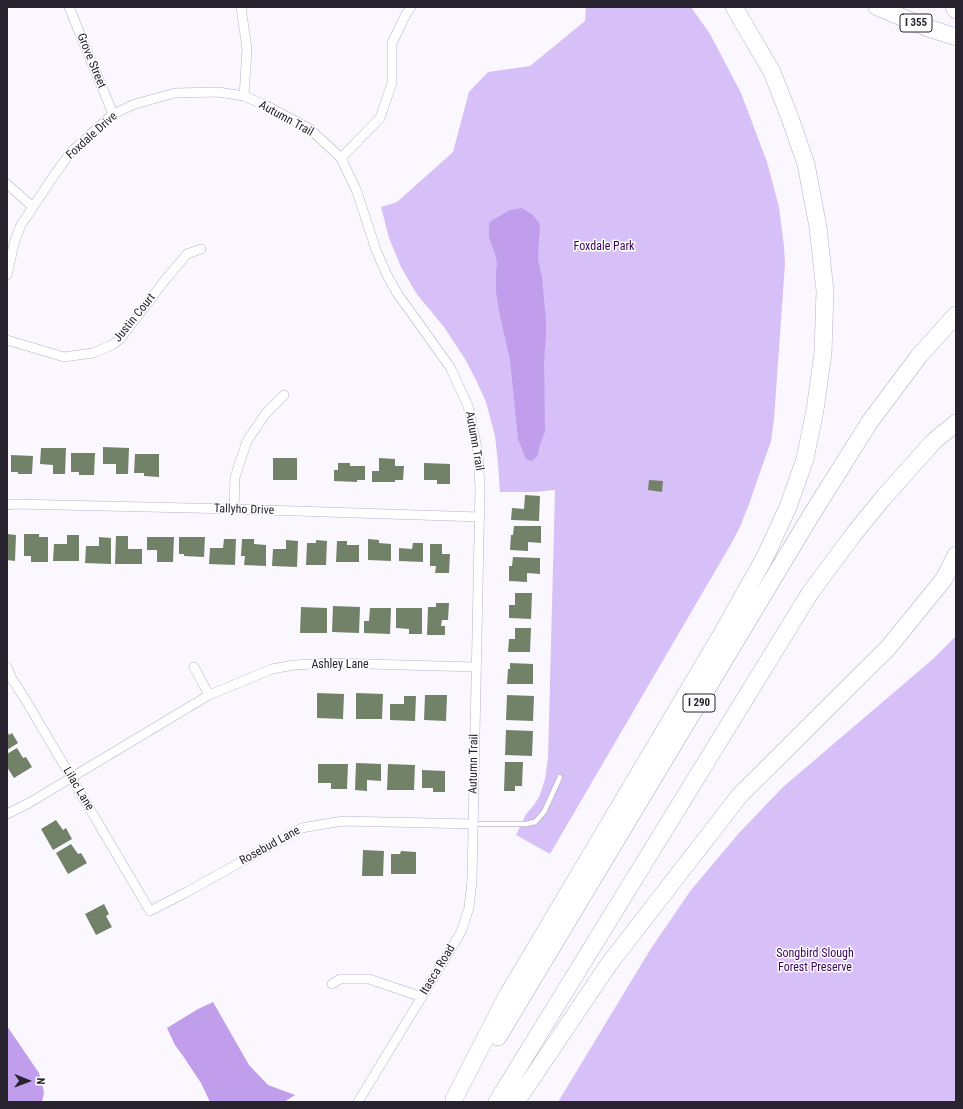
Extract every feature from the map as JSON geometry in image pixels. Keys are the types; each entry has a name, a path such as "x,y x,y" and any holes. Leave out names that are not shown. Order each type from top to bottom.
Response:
{"highway":[{"path":"454,1101 507,996 766,557 788,507 805,459 815,410 823,353 825,291 818,227 806,164 790,118 772,72 734,7"},
{"name":"I 355","path":"877,7 956,38"},
{"name":"I 290","path":"454,1101 496,1041 806,524 869,423 919,356 956,315"},
{"path":"497,1102 810,593 853,535 884,497 934,442 956,423"},
{"path":"516,1102 609,964 740,795 888,648 944,579 956,555"}],"street":[{"name":"Grove Street","path":"69,7 113,114"},
{"path":"241,7 247,49 244,96"},
{"path":"341,158 380,118 392,83 392,43 411,7"},
{"name":"Foxdale Drive","path":"7,275 15,240 21,226 33,207 71,152 113,114 135,104 175,93 218,92 244,96"},
{"name":"Autumn Trail","path":"244,96 267,106 310,129 341,158 357,192 376,250 387,275 397,293 450,367 468,406 478,452 480,488 473,824"},
{"path":"7,184 33,207"},
{"name":"Justin Court","path":"7,340 64,357 93,353 112,345 120,340 165,280 187,254 201,249"},
{"path":"234,509 235,477 250,436 266,413 284,395"},
{"name":"Tallyho Drive","path":"7,505 23,504 234,509 480,517"},
{"name":"Ashley Lane","path":"7,814 29,803 209,695 272,669 294,665 331,663 476,667"},
{"name":"Lilac Lane","path":"7,667 12,679 150,911"},
{"path":"194,667 209,695"},
{"name":"Rosebud Lane","path":"150,911 307,827 342,821 473,824"},
{"name":"Itasca Road","path":"358,1102 461,932 469,908 472,880 473,824"},
{"path":"332,984 340,979 369,979 422,997"}],"lane":[{"path":"473,824 526,824 536,822 544,812 560,777"}],"green space":[{"name":"Foxdale Park","path":"586,7 691,7 710,34 741,93 767,162 779,207 785,264 774,419 771,441 740,527 550,854 516,835 526,814 540,795 545,779 548,758 555,490 535,492 500,492 495,436 486,402 465,359 444,327 416,293 401,267 389,238 381,207 397,202 453,152 469,92 488,72 530,66 585,21"},
{"name":"Songbird Slough Forest Preserve","path":"956,636 956,1102 558,1102 650,950 691,890 739,833 783,787 933,659"}],"shaded area":[{"path":"522,208 533,215 540,224 538,259 542,277 546,321 544,361 545,431 538,455 532,461 526,459 518,439 510,360 496,291 496,257 489,237 489,223 510,210"},
{"path":"213,1002 249,1065 268,1085 295,1095 284,1102 210,1102 201,1083 175,1045 167,1028 198,1009"},
{"path":"7,1026 39,1073 44,1093 42,1102 7,1102"}],"building":[{"path":"103,447 129,448 128,474 116,474 116,464 103,464"},
{"path":"41,448 66,448 65,474 53,474 53,465 40,464"},
{"path":"71,453 95,453 94,475 79,475 79,472 71,472"},
{"path":"135,454 159,454 159,477 144,476 144,473 134,473"},
{"path":"11,455 33,456 32,474 18,474 18,472 11,472"},
{"path":"273,458 297,458 297,480 273,480"},
{"path":"379,458 395,459 395,466 404,466 403,480 395,480 395,482 372,482 372,471 379,471"},
{"path":"338,463 350,463 350,466 365,466 365,480 357,480 357,482 334,481 334,470 338,470"},
{"path":"424,463 450,464 450,484 437,484 437,480 424,480"},
{"path":"649,480 663,481 662,492 648,490"},
{"path":"525,495 540,496 539,521 511,520 512,508 524,509"},
{"path":"514,526 541,526 541,543 528,542 528,551 510,550 511,535 513,535"},
{"path":"7,534 16,535 15,561 7,560"},
{"path":"24,534 39,534 39,537 48,537 48,562 31,562 31,556 24,556"},
{"path":"67,535 79,535 79,561 53,561 54,544 67,544"},
{"path":"116,536 128,536 128,549 142,549 142,564 115,564"},
{"path":"99,537 111,538 111,564 85,563 86,546 99,546"},
{"path":"147,537 174,537 173,562 157,562 157,550 147,550"},
{"path":"179,537 205,537 204,557 184,556 184,554 179,554"},
{"path":"224,539 236,539 235,565 209,564 210,548 223,548"},
{"path":"242,539 254,539 254,544 266,545 266,566 244,565 245,556 241,556"},
{"path":"368,539 379,540 379,543 391,544 391,561 368,560"},
{"path":"286,540 298,541 297,567 272,566 273,549 286,549"},
{"path":"316,540 327,541 326,565 306,565 307,543 316,543"},
{"path":"337,541 347,541 347,545 359,545 359,562 336,562"},
{"path":"413,543 423,543 423,562 399,561 399,548 412,549"},
{"path":"430,544 442,544 442,554 450,554 449,573 435,573 436,566 430,566"},
{"path":"513,557 540,558 540,574 527,573 527,582 509,581 509,566 512,566"},
{"path":"515,593 532,593 531,619 509,618 509,605 515,605"},
{"path":"436,603 449,603 448,620 442,620 441,626 445,626 445,635 427,635 428,607 436,607"},
{"path":"333,606 360,607 359,633 332,632"},
{"path":"301,607 327,608 327,633 300,633"},
{"path":"370,608 391,608 390,634 364,633 364,621 369,621"},
{"path":"396,608 422,608 422,634 409,634 409,629 396,628"},
{"path":"515,628 531,628 530,652 508,652 509,639 515,639"},
{"path":"510,663 533,664 533,684 507,684"},
{"path":"317,693 344,694 343,719 317,718"},
{"path":"356,693 383,694 382,719 356,719"},
{"path":"425,695 447,695 446,721 424,720"},
{"path":"507,695 534,696 533,721 506,720"},
{"path":"404,696 416,696 415,721 390,720 390,704 404,704"},
{"path":"506,730 533,731 532,756 505,755"},
{"path":"7,731 9,735 12,733 18,743 7,750"},
{"path":"17,748 23,758 26,757 32,767 14,778 7,767 7,754"},
{"path":"505,762 523,762 522,786 515,786 515,791 504,791"},
{"path":"356,763 381,764 381,781 367,780 367,791 355,790"},
{"path":"318,764 348,764 347,789 331,789 331,783 318,783"},
{"path":"388,764 415,765 414,790 387,790"},
{"path":"422,770 445,771 445,792 433,792 433,788 422,788"},
{"path":"56,820 63,830 66,828 72,839 53,850 41,829"},
{"path":"71,844 78,854 81,853 87,863 68,874 56,853"},
{"path":"363,850 384,851 383,876 362,876"},
{"path":"401,851 416,852 416,874 391,874 391,854 400,854"},
{"path":"104,904 109,914 106,916 112,927 96,935 85,914"}]}
